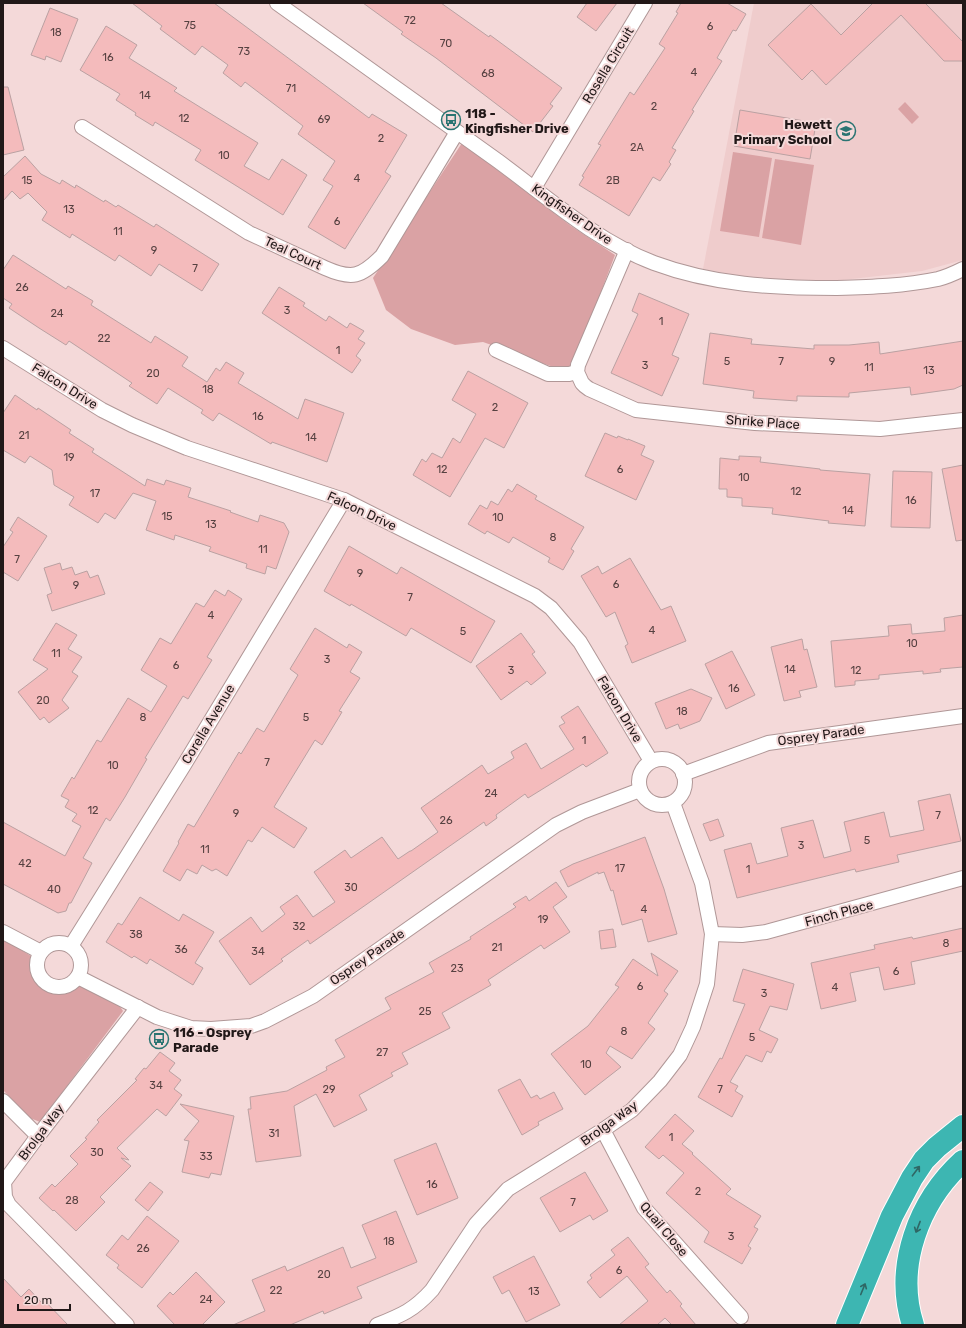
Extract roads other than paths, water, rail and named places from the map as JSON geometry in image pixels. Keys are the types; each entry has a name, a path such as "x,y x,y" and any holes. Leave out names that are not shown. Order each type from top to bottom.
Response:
{"highway":[{"path":"848,1325 892,1216 912,1178 924,1160 937,1147 963,1126"},
{"path":"913,1325 908,1297 907,1277 912,1244 918,1225 928,1204 938,1188 963,1160"}],"street":[{"name":"Kingfisher Drive","path":"277,3 587,227 627,250 653,262 709,279 792,288 886,287 940,279 963,270"},
{"name":"Rosella Circuit","path":"534,188 645,3"},
{"name":"Teal Court","path":"82,127 249,233 324,268 346,275 360,274 371,268 382,256 457,132"},
{"path":"496,350 548,374 569,374 577,372 584,350 627,250"},
{"name":"Falcon Drive","path":"3,348 102,410 132,425 187,448 344,500 536,596 551,608 580,642 651,761"},
{"name":"Shrike Place","path":"577,372 582,383 589,389 636,410 755,423 880,429 963,420"},
{"name":"Corella Avenue","path":"70,946 184,765 344,500"},
{"name":"Osprey Parade","path":"683,774 768,743 963,716"},
{"path":"664,759 670,761 676,764 683,774 685,785 682,796 673,803 660,806 648,801 640,790 638,779 643,768 651,761 664,759"},
{"name":"Osprey Parade","path":"78,976 157,1017 191,1028 210,1029 251,1026 265,1021 313,996 556,825 582,812 640,790"},
{"name":"Brolga Way","path":"377,1325 405,1314 424,1299 432,1290 476,1224 508,1189 603,1130 632,1110 660,1081 680,1055 693,1028 707,984 712,934 702,883 673,803"},
{"name":"Finch Place","path":"712,934 742,935 766,932 963,878"},
{"path":"3,932 41,952"},
{"path":"63,943 70,946 76,951 81,963 78,976 72,983 64,986 55,986 47,983 41,977 38,969 38,960 41,952 54,944 63,943"},
{"name":"Brolga Way","path":"127,1325 9,1205 5,1197 4,1182 138,1007"},
{"path":"3,1101 38,1136"},
{"name":"Quail Close","path":"603,1130 644,1208 741,1317"}],"place":[{"name":"118 - Kingfisher Drive","path":"451,120"},
{"name":"Hewett Primary School","path":"846,131"},
{"name":"116 - Osprey Parade","path":"159,1039"}]}
